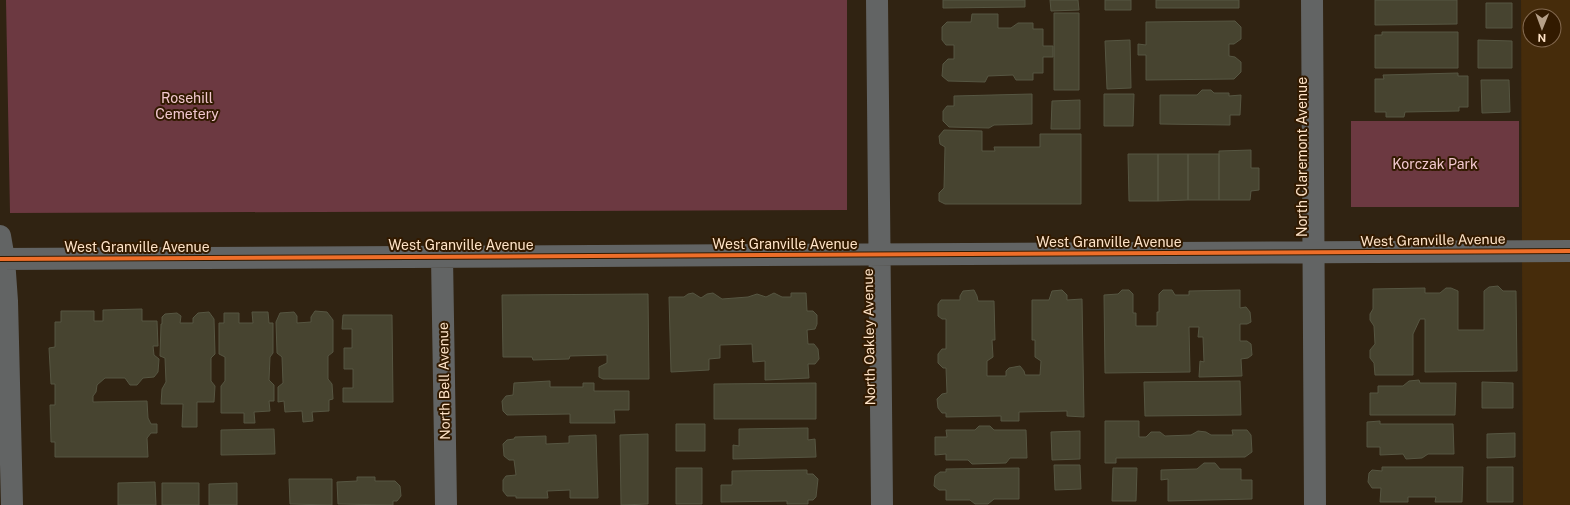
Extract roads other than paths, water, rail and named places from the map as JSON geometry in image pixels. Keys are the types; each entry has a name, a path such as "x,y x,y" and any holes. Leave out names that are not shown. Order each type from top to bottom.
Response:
{"street":[{"name":"North Oakley Avenue","path":"877,0 882,505"},
{"name":"North Claremont Avenue","path":"1312,0 1315,505"},
{"path":"0,236 7,301 12,505"},
{"name":"West Granville Avenue","path":"2,259 1570,251"},
{"name":"North Bell Avenue","path":"442,257 446,505"}],"park label":[{"name":"Rosehill Cemetery","path":"187,106"},
{"name":"Korczak Park","path":"1435,164"}]}
